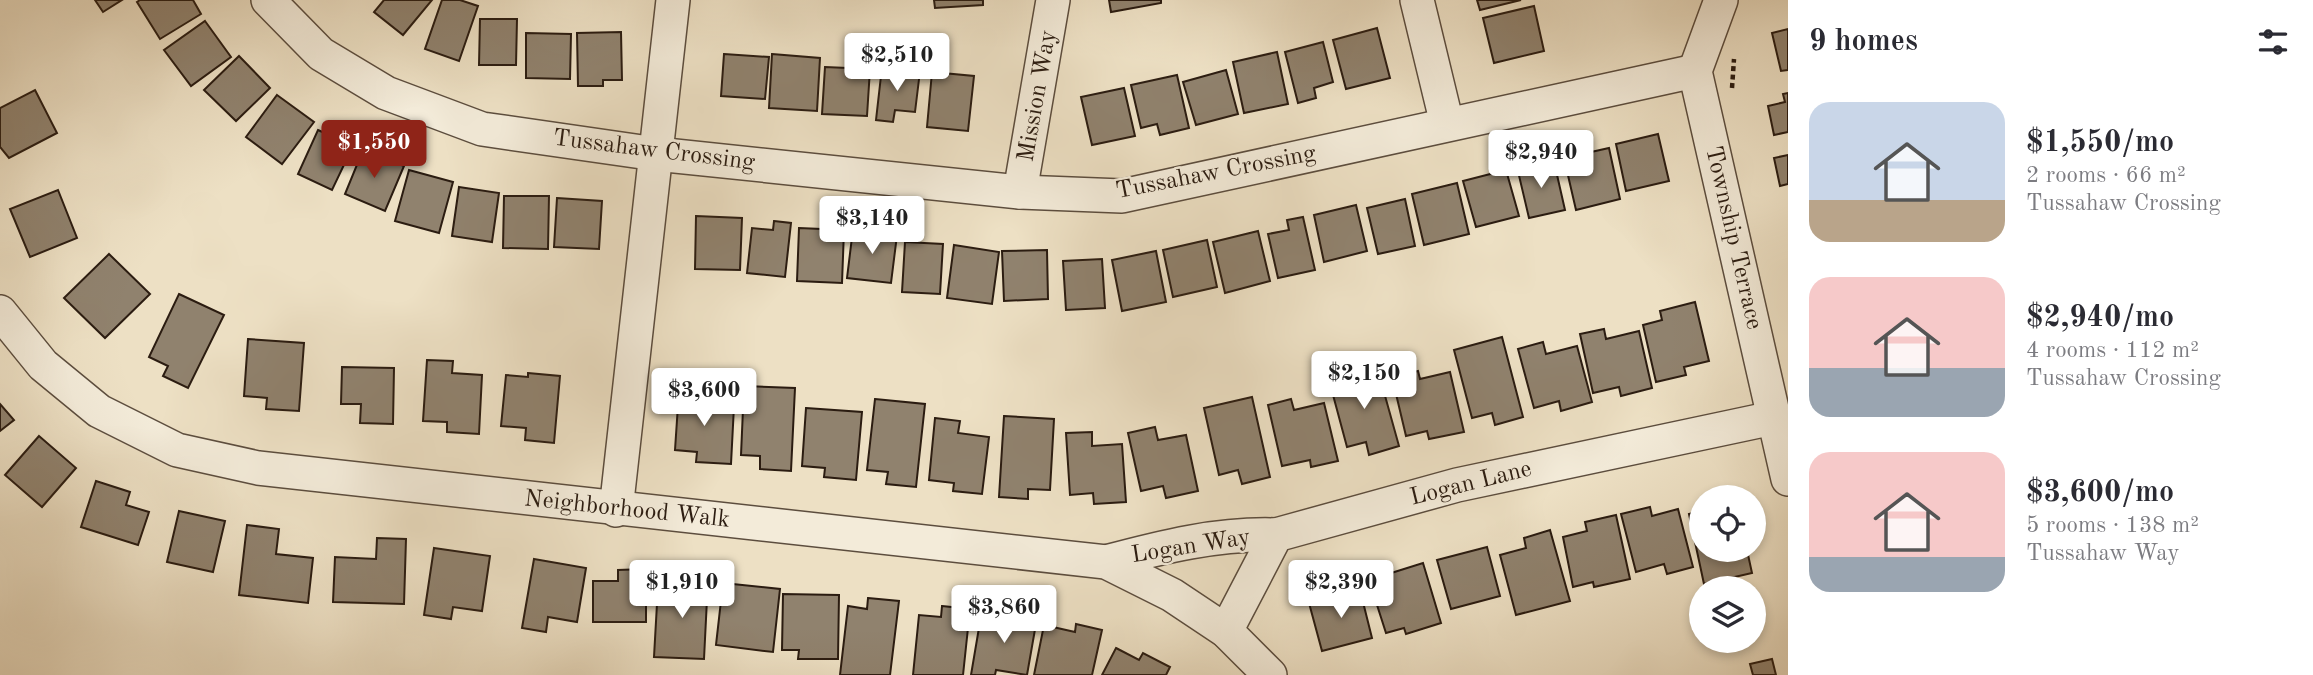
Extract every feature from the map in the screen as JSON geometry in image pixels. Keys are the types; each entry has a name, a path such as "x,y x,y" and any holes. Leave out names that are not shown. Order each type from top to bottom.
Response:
{"street":[{"name":"Tussahaw Crossing","path":"268,0 321,54 386,93 482,129 656,154 1020,192 1122,196 1695,71"},
{"path":"616,510 673,0"},
{"name":"Mission Way","path":"1020,192 1053,0"},
{"path":"1417,0 1447,124"},
{"path":"1695,71 1721,0"},
{"name":"Township Terrace","path":"1695,71 1788,479"},
{"name":"Neighborhood Walk","path":"0,312 43,365 99,411 177,450 258,468 616,510 1106,562 1172,595 1226,631 1270,675"},
{"name":"Logan Lane","path":"1276,535 1457,485 1773,418"},
{"name":"Logan Way","path":"1106,562 1155,548 1240,534 1276,535"},
{"path":"1226,631 1276,535"}],"building":[{"path":"95,0 122,0 103,12"},
{"path":"193,0 201,14 160,39 137,2"},
{"path":"384,0 432,0 403,35 374,12"},
{"path":"442,0 460,0 478,6 459,61 425,49"},
{"path":"934,0 983,0 983,5 935,8"},
{"path":"1109,0 1161,0 1161,3 1111,12"},
{"path":"1477,0 1521,0 1480,10"},
{"path":"1534,6 1544,51 1494,63 1483,18"},
{"path":"480,19 517,19 516,65 479,65"},
{"path":"205,21 231,57 191,86 164,50"},
{"path":"1377,28 1390,78 1346,89 1333,40"},
{"path":"1788,29 1788,70 1781,71 1772,33"},
{"path":"621,32 622,80 603,80 603,86 578,86 577,33"},
{"path":"526,33 571,34 570,79 526,78"},
{"path":"1323,42 1333,82 1314,88 1316,98 1298,103 1285,52"},
{"path":"1277,52 1288,104 1244,113 1233,62"},
{"path":"724,54 769,57 765,99 721,96"},
{"path":"772,54 820,58 817,111 769,108"},
{"path":"239,56 270,88 236,121 204,90"},
{"path":"825,67 870,69 867,116 822,114"},
{"path":"882,67 920,71 915,112 895,110 893,122 876,120"},
{"path":"1226,70 1238,114 1196,125 1183,82"},
{"path":"932,72 974,76 968,131 927,127"},
{"path":"1177,75 1189,128 1160,135 1157,124 1141,128 1131,85"},
{"path":"1124,88 1135,136 1092,145 1081,97"},
{"path":"35,90 57,133 9,158 0,147 0,108"},
{"path":"1788,93 1788,132 1774,135 1768,106 1785,102 1783,94"},
{"path":"277,95 314,122 282,164 246,137"},
{"path":"318,130 353,146 332,190 298,174"},
{"path":"1658,134 1669,181 1626,191 1616,144"},
{"path":"1609,148 1620,199 1576,210 1564,158"},
{"path":"363,150 404,166 385,211 345,194"},
{"path":"1788,155 1788,184 1780,186 1774,158"},
{"path":"1535,163 1537,170 1555,166 1565,210 1529,218 1517,167"},
{"path":"409,170 453,182 439,233 395,221"},
{"path":"1506,170 1519,216 1476,227 1463,181"},
{"path":"1457,183 1469,234 1424,245 1412,194"},
{"path":"459,187 499,193 492,242 452,236"},
{"path":"58,190 77,238 30,257 10,209"},
{"path":"504,196 549,196 548,249 503,248"},
{"path":"557,198 602,201 599,249 554,247"},
{"path":"1405,199 1415,246 1378,254 1367,208"},
{"path":"1356,205 1367,251 1324,262 1314,215"},
{"path":"696,216 742,218 740,270 695,269"},
{"path":"1303,217 1315,270 1278,278 1268,234 1289,230 1287,220"},
{"path":"774,221 791,223 785,277 747,273 752,228 773,230"},
{"path":"799,228 844,230 842,283 797,281"},
{"path":"853,229 897,235 891,283 847,278"},
{"path":"1258,231 1270,281 1225,293 1213,242"},
{"path":"1207,240 1217,287 1173,297 1163,250"},
{"path":"905,242 943,244 940,294 902,292"},
{"path":"954,245 999,252 992,304 947,298"},
{"path":"1047,250 1048,299 1004,301 1002,251"},
{"path":"1156,251 1166,302 1122,311 1112,260"},
{"path":"109,254 150,294 105,338 64,298"},
{"path":"1102,259 1105,308 1066,310 1063,261"},
{"path":"179,294 224,315 188,388 163,376 168,366 149,357"},
{"path":"1695,302 1709,361 1684,367 1686,375 1656,382 1643,325 1662,320 1660,311"},
{"path":"1604,329 1606,339 1639,331 1652,388 1621,396 1619,387 1593,393 1580,334"},
{"path":"1502,337 1523,417 1495,425 1492,413 1472,418 1454,350"},
{"path":"248,339 304,343 299,411 266,409 267,398 244,396"},
{"path":"1543,342 1546,354 1577,346 1592,402 1561,411 1559,401 1534,408 1518,349"},
{"path":"427,360 453,361 452,373 482,375 479,434 447,432 447,422 423,421"},
{"path":"342,367 394,368 393,424 360,423 361,404 341,404"},
{"path":"1377,367 1399,446 1369,455 1366,442 1347,447 1329,380"},
{"path":"1418,371 1420,379 1450,372 1464,432 1429,439 1427,431 1406,436 1392,377"},
{"path":"528,373 560,376 554,443 525,440 526,428 501,426 506,375 528,377"},
{"path":"744,386 795,388 791,471 760,469 760,456 741,455"},
{"path":"679,390 705,391 704,404 734,406 731,464 696,462 697,452 675,450"},
{"path":"1252,397 1270,477 1242,484 1238,470 1219,475 1204,408"},
{"path":"875,399 925,404 916,487 886,484 888,472 867,470"},
{"path":"1291,399 1294,410 1324,403 1338,461 1311,467 1310,460 1282,466 1268,405"},
{"path":"0,404 14,420 0,431"},
{"path":"806,408 862,412 856,480 824,477 825,468 802,466"},
{"path":"1004,416 1054,419 1050,490 1028,489 1028,499 999,497"},
{"path":"935,418 960,421 958,433 989,437 982,494 953,491 954,483 929,480"},
{"path":"1155,427 1158,440 1186,435 1198,491 1166,498 1163,486 1141,491 1128,433"},
{"path":"1092,432 1092,446 1122,444 1126,502 1094,504 1093,493 1070,495 1066,433"},
{"path":"39,436 76,468 42,507 5,475"},
{"path":"96,481 130,492 126,505 149,512 138,545 81,527"},
{"path":"1650,507 1652,516 1678,509 1689,552 1689,562 1692,562 1693,567 1667,574 1664,564 1636,572 1621,514"},
{"path":"179,511 225,521 213,572 167,562"},
{"path":"1616,515 1630,579 1594,587 1593,582 1573,587 1563,537 1587,531 1585,522"},
{"path":"247,525 279,529 276,554 313,558 308,603 239,595"},
{"path":"1550,530 1570,601 1516,615 1500,555 1526,548 1524,538"},
{"path":"377,538 406,539 404,604 333,602 335,557 376,559"},
{"path":"1487,547 1500,596 1451,609 1437,560"},
{"path":"434,548 490,556 482,611 453,607 451,619 424,615"},
{"path":"534,559 586,568 577,622 548,617 546,632 522,628"},
{"path":"1699,562 1750,562 1752,573 1739,576 1702,576"},
{"path":"1423,563 1441,623 1406,634 1404,628 1386,633 1369,580"},
{"path":"646,569 646,622 593,622 593,581 618,581 618,570"},
{"path":"683,578 708,579 704,659 654,657 658,586 683,587"},
{"path":"723,583 780,589 773,652 716,645"},
{"path":"1360,590 1372,638 1322,651 1309,603"},
{"path":"783,594 839,595 838,659 798,659 799,650 782,650"},
{"path":"868,598 899,601 890,675 840,675 848,606 867,609"},
{"path":"942,606 970,609 963,675 913,675 919,615 941,617"},
{"path":"1009,613 1037,618 1027,675 996,670 995,675 971,675 981,616 1008,620"},
{"path":"1076,624 1102,630 1092,675 1034,675 1044,625 1075,632"},
{"path":"1116,648 1139,660 1143,653 1170,667 1166,675 1102,675"},
{"path":"1772,659 1776,675 1753,675 1750,664"}]}
